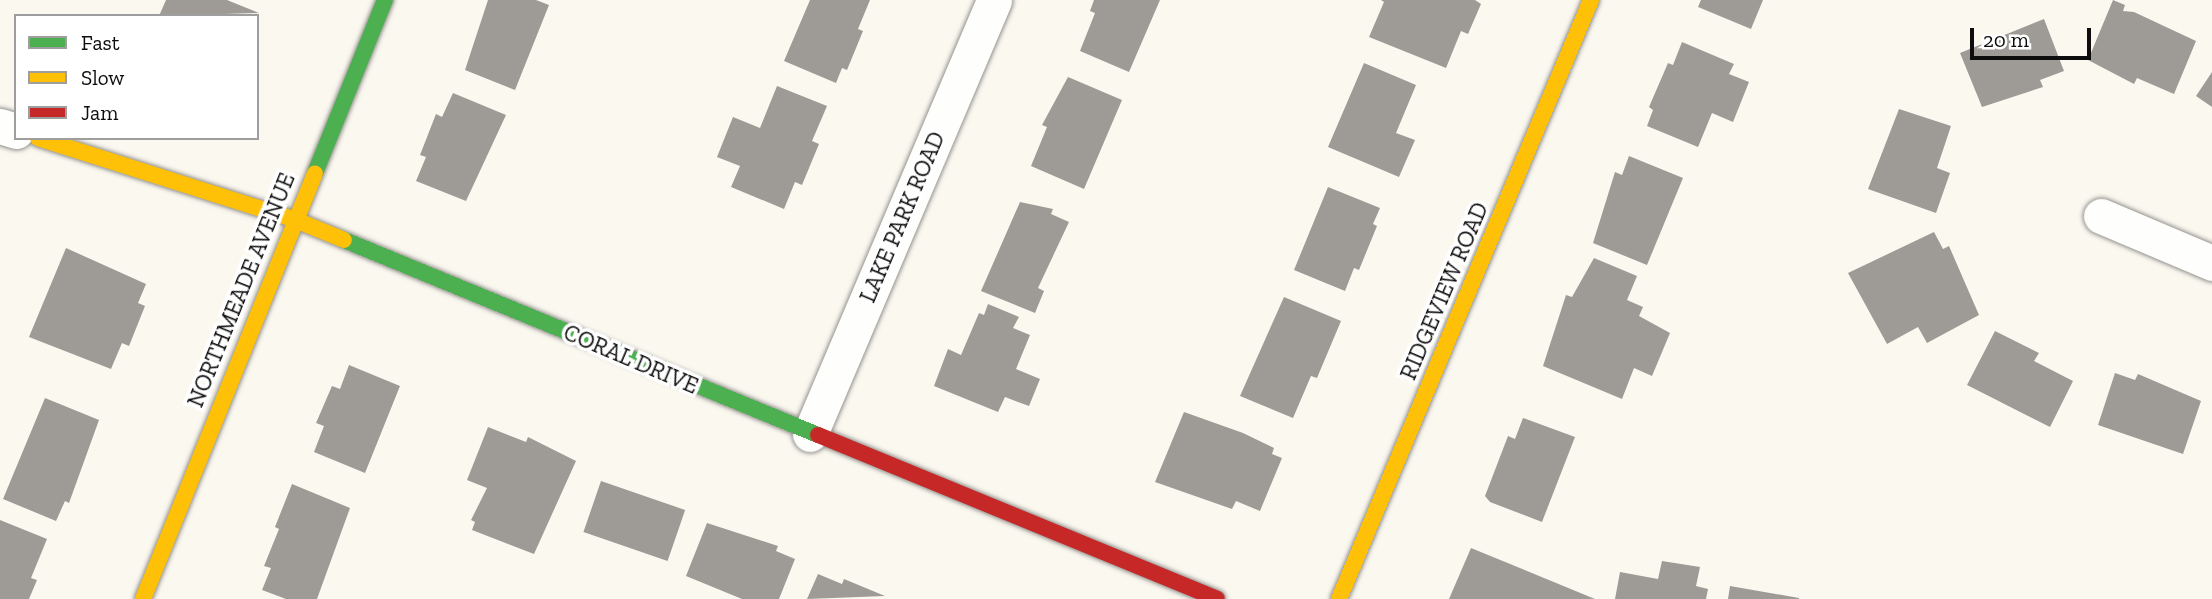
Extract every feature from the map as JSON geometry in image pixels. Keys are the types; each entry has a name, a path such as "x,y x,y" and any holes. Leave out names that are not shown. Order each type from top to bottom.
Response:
{"street":[{"name":"NORTHMEADE AVENUE","path":"143,599 293,219 385,0"},
{"name":"LAKE PARK ROAD","path":"810,434 994,0"},
{"name":"RIDGEVIEW ROAD","path":"1339,599 1591,0"},
{"name":"CORAL DRIVE","path":"44,140 293,219 810,434 1217,599"},
{"path":"2101,216 2212,263"}],"building":[{"path":"166,0 227,0 259,13 226,14 160,14"},
{"path":"488,0 536,0 549,5 515,90 465,70"},
{"path":"810,0 870,0 858,29 863,31 847,70 842,68 836,83 784,61"},
{"path":"1094,0 1160,0 1129,72 1080,51 1095,13 1090,11"},
{"path":"1381,0 1475,0 1481,4 1468,34 1461,31 1446,68 1369,37 1384,2"},
{"path":"1701,0 1763,0 1751,29 1698,7"},
{"path":"2113,0 2125,5 2123,11 2134,12 2196,41 2174,94 2137,78 2134,84 2088,60"},
{"path":"2044,19 2064,71 2040,80 2043,87 1982,107 1960,53"},
{"path":"1682,42 1734,64 1729,74 1749,82 1733,122 1712,113 1698,147 1647,126 1653,110 1649,107 1668,63 1673,65"},
{"path":"1364,63 1416,85 1396,133 1415,140 1399,177 1328,147"},
{"path":"2212,72 2212,107 2196,96"},
{"path":"1068,77 1122,100 1084,189 1031,166 1047,127 1042,125"},
{"path":"777,86 827,106 812,141 819,144 802,185 795,182 784,209 731,187 740,166 717,157 733,117 760,128"},
{"path":"453,93 506,115 466,201 416,181 426,157 420,155 436,114 442,117"},
{"path":"1899,109 1951,126 1937,168 1950,173 1936,213 1868,189"},
{"path":"1629,156 1683,178 1647,265 1593,243 1615,172 1622,175"},
{"path":"1328,187 1380,208 1373,224 1377,226 1359,270 1354,268 1345,291 1294,270"},
{"path":"1020,202 1053,209 1051,214 1069,222 1038,288 1044,291 1035,313 981,291"},
{"path":"1934,232 1943,249 1949,246 1979,315 1927,343 1918,327 1887,344 1848,273"},
{"path":"66,248 146,284 138,303 145,306 129,346 122,343 111,369 29,337"},
{"path":"1594,258 1637,276 1627,300 1643,307 1639,316 1670,333 1652,376 1634,368 1622,399 1543,366 1566,295 1572,297"},
{"path":"1284,297 1341,321 1317,378 1311,376 1293,418 1240,396"},
{"path":"988,304 1019,317 1013,328 1030,335 1016,369 1040,379 1029,406 1005,397 998,412 934,386 948,349 961,355 979,313 984,315"},
{"path":"1995,331 2039,353 2034,361 2073,381 2050,427 1967,385"},
{"path":"349,365 400,386 365,473 314,452 324,426 316,423 332,386 340,389"},
{"path":"2115,373 2135,380 2138,374 2201,401 2183,454 2098,425"},
{"path":"45,398 99,420 69,503 65,501 56,521 3,499"},
{"path":"1184,412 1243,433 1274,448 1272,454 1282,458 1260,511 1236,501 1232,509 1155,482"},
{"path":"1523,418 1575,437 1542,522 1490,502 1485,496 1508,436 1515,439"},
{"path":"488,427 526,442 528,437 576,461 534,554 472,530 475,522 471,520 487,488 467,480"},
{"path":"601,481 685,510 668,561 583,532"},
{"path":"292,484 350,508 317,599 286,599 262,590 271,568 264,566 279,529 275,527"},
{"path":"0,520 47,539 31,578 37,580 29,599 0,599"},
{"path":"707,523 778,546 776,551 795,559 779,599 742,599 686,576"},
{"path":"1471,548 1595,599 1449,599"},
{"path":"1662,561 1700,567 1696,586 1708,589 1706,599 1615,599 1620,572 1658,579"},
{"path":"818,574 842,584 844,579 885,596 807,599"},
{"path":"1730,586 1799,598 1799,599 1728,599"}],"traffic: fast":[{"path":"315,173 385,0"},
{"path":"344,240 818,435"}],"traffic: slow":[{"path":"1339,599 1591,0"},
{"path":"44,140 293,219 344,240"},
{"path":"143,599 315,173"}],"traffic: jam":[{"path":"818,435 1217,599"}]}
